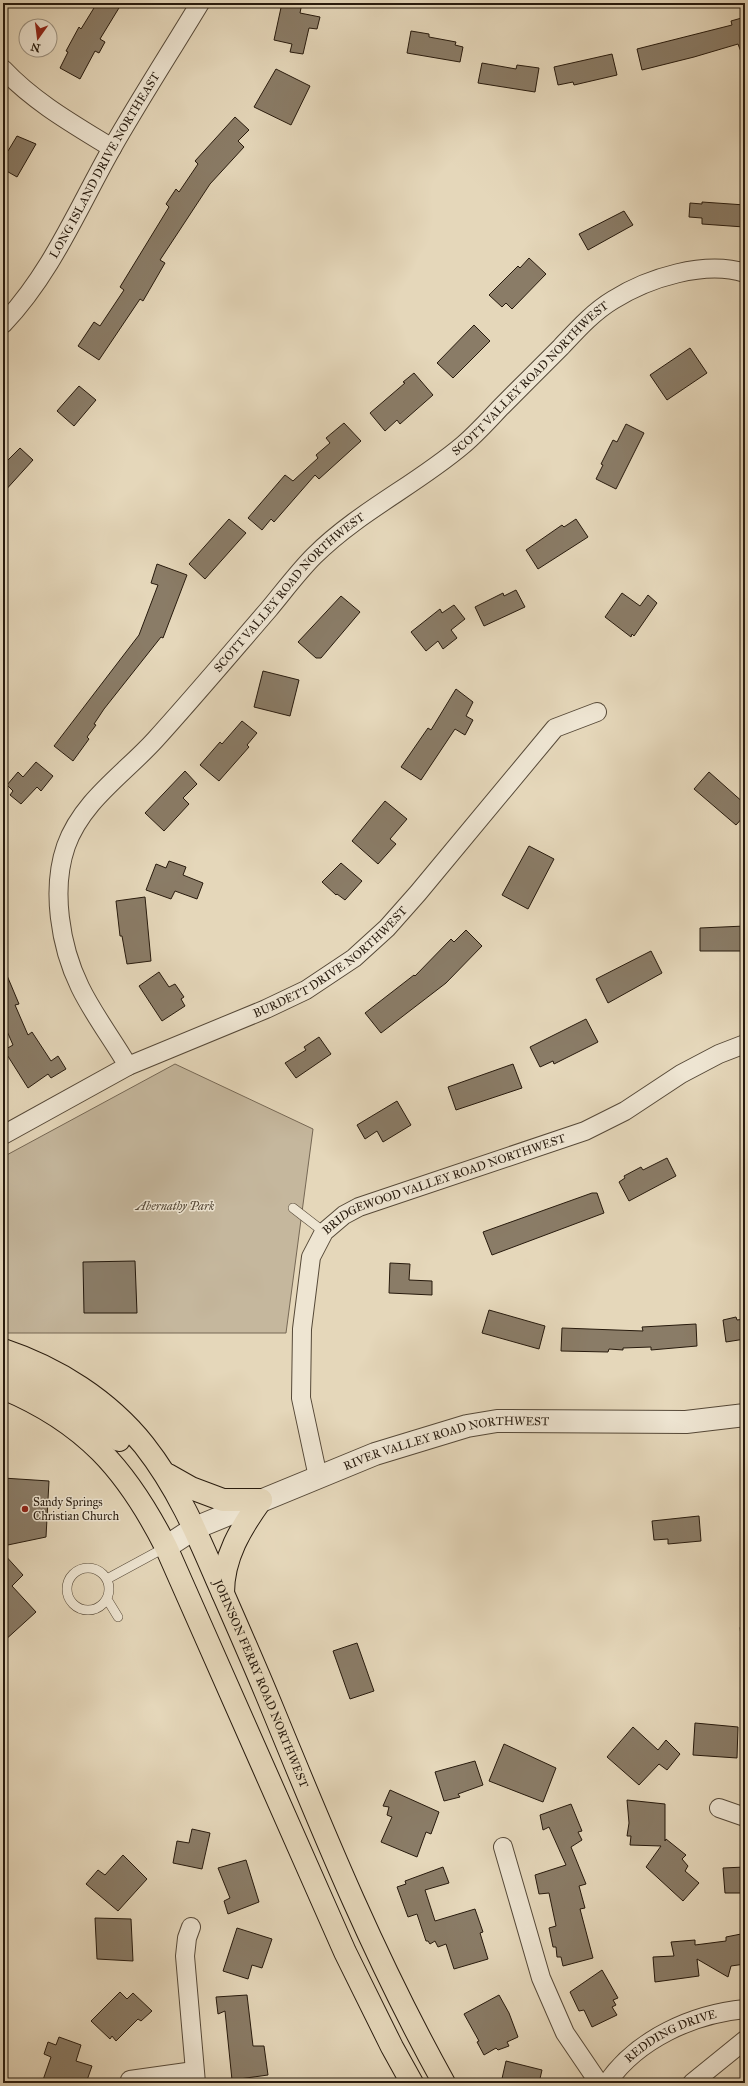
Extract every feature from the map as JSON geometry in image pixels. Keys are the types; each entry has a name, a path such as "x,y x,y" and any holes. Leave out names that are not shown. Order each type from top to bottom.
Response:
{"main road":[{"name":"JOHNSON FERRY ROAD NORTHWEST","path":"3,1350 50,1369 96,1398 142,1442 177,1491 223,1593 356,1910 404,2009 444,2083"},
{"path":"3,1366 58,1392 98,1420 121,1441 137,1460 171,1510 178,1517 195,1528"},
{"path":"3,1388 26,1398 61,1419 106,1456 137,1495 166,1547 345,1952 392,2047 412,2083"},
{"path":"164,1472 190,1488 208,1496 222,1500 261,1500"},
{"path":"223,1593 224,1573 231,1549 261,1500"}],"street":[{"name":"LONG ISLAND DRIVE NORTHEAST","path":"3,324 12,315 53,257 112,148 200,3"},
{"path":"3,69 17,84 50,110 112,148"},
{"name":"SCOTT VALLEY ROAD NORTHWEST","path":"128,1066 80,987 70,962 63,935 59,901 60,872 66,845 80,816 91,802 149,746 178,714 314,555 364,514 431,470 464,444 588,320 610,301 634,288 688,270 712,267 732,269 745,273"},
{"name":"BURDETT DRIVE NORTHWEST","path":"3,1135 128,1066 266,1009 306,990 354,958 387,928 418,893 555,728 597,712"},
{"name":"BRIDGEWOOD VALLEY ROAD NORTHWEST","path":"318,1477 301,1398 302,1329 311,1257 324,1232 344,1215 359,1207 585,1131 625,1111 681,1074 718,1054 745,1044"},
{"name":"RIVER VALLEY ROAD NORTHWEST","path":"166,1547 195,1528 375,1454 467,1426 497,1421 686,1422 745,1415"},
{"path":"719,1808 745,1817"},
{"path":"503,1847 541,1978 566,2033 599,2083"},
{"path":"130,2080 195,2077 185,1956 187,1938 191,1927"},
{"name":"REDDING DRIVE","path":"607,2083 616,2070 660,2035 699,2018 729,2010 745,2009"},
{"path":"692,2083 745,2040"}],"lane":[{"path":"293,1208 324,1232"},
{"path":"107,1579 166,1547"},
{"path":"82,1568 96,1569 107,1579 109,1586 107,1599 97,1608 83,1610 71,1603 66,1589 70,1576 82,1568"},
{"path":"107,1599 118,1617"}],"green space":[{"name":"Abernathy Park","path":"175,1064 313,1129 286,1333 3,1333 3,1157"}],"shaded area":[{"path":"745,1616 745,1665 740,1628"}],"building":[{"path":"97,3 122,3 100,39 105,42 99,53 95,51 80,79 60,68 68,52 66,51 79,27 81,29"},
{"path":"282,3 302,3 300,13 320,17 317,29 309,28 303,54 290,52 292,44 274,40"},
{"path":"745,17 745,57 743,57 738,44 642,70 637,49 732,25 731,21"},
{"path":"411,31 429,34 429,37 456,42 455,45 463,47 460,62 407,53"},
{"path":"612,54 617,75 574,85 573,82 558,85 554,67"},
{"path":"482,63 516,69 517,65 539,68 535,92 478,83"},
{"path":"276,69 310,86 291,125 254,107"},
{"path":"235,117 249,130 238,141 244,147 210,184 160,260 165,263 143,301 140,299 99,360 78,346 94,322 100,326 124,290 120,287 169,207 166,204 176,189 179,192 198,164 195,161"},
{"path":"17,136 36,144 17,177 3,169 3,148 8,151"},
{"path":"702,202 745,205 744,227 702,224 702,218 689,217 690,203 702,204"},
{"path":"624,211 633,225 588,250 579,234"},
{"path":"529,258 546,274 512,309 506,303 502,307 489,295 518,266 520,268"},
{"path":"474,325 490,341 453,378 437,363"},
{"path":"690,348 707,373 667,400 650,375"},
{"path":"414,373 433,395 400,424 397,420 385,431 370,413 405,383 403,382"},
{"path":"79,386 96,400 74,426 57,411"},
{"path":"344,423 361,441 319,479 315,475 274,522 271,519 262,530 248,518 285,475 293,481 318,458 316,455 330,443 326,438"},
{"path":"626,424 644,433 616,489 596,479 603,465 601,464 613,440 617,442"},
{"path":"20,448 33,460 3,493 3,465"},
{"path":"229,519 246,533 205,579 189,564"},
{"path":"576,519 588,537 538,569 526,550 562,525 564,527"},
{"path":"157,564 187,575 163,638 161,637 104,709 94,724 96,725 87,737 89,739 73,761 54,746 139,635 158,585 151,583"},
{"path":"516,590 525,607 484,626 475,607 503,593 504,596"},
{"path":"622,593 640,606 648,595 657,603 634,636 632,634 631,637 605,617"},
{"path":"341,596 360,612 321,658 316,658 298,642"},
{"path":"454,605 465,619 451,630 457,638 443,649 438,641 426,651 411,632 440,609 442,613"},
{"path":"263,671 299,680 290,716 254,707"},
{"path":"456,689 473,702 466,716 473,720 465,735 455,729 421,780 401,767 428,728 431,730"},
{"path":"242,721 257,733 247,745 249,747 219,781 200,765 220,742 222,744"},
{"path":"36,762 53,776 41,791 37,787 21,804 10,795 13,791 7,785 18,772 23,777"},
{"path":"185,771 197,784 183,798 189,804 164,831 145,813"},
{"path":"709,772 745,804 745,815 736,825 694,789"},
{"path":"385,801 407,819 390,839 396,844 378,864 352,841"},
{"path":"529,846 554,859 528,909 502,895"},
{"path":"169,861 186,867 183,875 203,883 197,899 175,891 171,899 146,890 156,864 166,868"},
{"path":"341,863 362,881 345,900 337,894 336,895 322,882"},
{"path":"145,897 151,961 127,964 122,936 120,936 116,901"},
{"path":"745,926 745,951 700,951 700,928"},
{"path":"466,930 482,946 446,983 381,1033 365,1013 414,975 415,976 451,939 454,942"},
{"path":"651,951 662,973 608,1003 596,979"},
{"path":"3,966 19,1004 15,1005 28,1035 32,1032 51,1061 58,1056 66,1069 51,1078 48,1074 28,1088 4,1050 13,1045 3,1022"},
{"path":"159,972 169,987 175,984 184,997 181,999 185,1006 162,1021 139,986"},
{"path":"586,1019 598,1042 554,1064 553,1061 540,1067 530,1047"},
{"path":"319,1037 331,1054 296,1078 285,1063 306,1050 304,1047"},
{"path":"513,1064 522,1088 456,1110 448,1087"},
{"path":"397,1101 411,1125 383,1142 377,1131 365,1139 357,1125"},
{"path":"667,1158 676,1176 629,1201 619,1182 625,1178 624,1176 641,1167 643,1170"},
{"path":"592,1193 597,1193 604,1213 492,1255 483,1232"},
{"path":"135,1261 137,1313 84,1313 83,1262"},
{"path":"390,1263 410,1264 409,1280 432,1281 432,1295 389,1293"},
{"path":"489,1310 545,1326 539,1349 482,1333"},
{"path":"736,1317 737,1320 745,1319 745,1339 726,1342 723,1320"},
{"path":"696,1324 697,1346 651,1350 651,1347 623,1348 623,1350 609,1349 608,1352 561,1351 562,1328 643,1331 642,1327"},
{"name":"Sandy Springs Christian Church","path":"3,1478 49,1481 46,1537 3,1546"},
{"path":"699,1516 701,1541 668,1544 668,1539 654,1540 652,1521"},
{"path":"3,1553 23,1575 12,1586 36,1612 3,1642"},
{"path":"357,1643 374,1691 350,1699 333,1651"},
{"path":"695,1723 738,1727 737,1758 693,1755"},
{"path":"633,1727 658,1750 666,1740 680,1754 667,1770 659,1764 639,1785 607,1757"},
{"path":"504,1744 556,1768 543,1802 489,1781"},
{"path":"475,1761 483,1785 458,1794 460,1797 444,1801 435,1772"},
{"path":"390,1790 439,1812 431,1834 426,1832 417,1857 381,1842 392,1817 387,1815 389,1807 383,1806"},
{"path":"627,1800 665,1804 665,1841 666,1839 686,1855 682,1859 688,1866 685,1871 699,1883 683,1901 646,1867 661,1846 630,1845 631,1836 627,1836 629,1823"},
{"path":"571,1804 582,1831 578,1832 582,1840 571,1847 586,1884 579,1886 585,1908 580,1909 593,1958 563,1966 561,1957 557,1957 556,1947 553,1947 549,1928 556,1926 549,1893 539,1894 535,1875 566,1865 549,1827 543,1830 540,1815"},
{"path":"192,1829 210,1833 202,1869 173,1863 177,1841 189,1843"},
{"path":"123,1855 147,1879 118,1911 86,1884 98,1870 105,1875"},
{"path":"246,1860 259,1902 228,1914 224,1901 230,1898 218,1868"},
{"path":"443,1867 449,1883 425,1890 435,1921 475,1909 483,1932 480,1933 488,1959 454,1969 446,1944 438,1947 435,1941 430,1944 426,1941 417,1914 408,1917 397,1887 406,1884 405,1881"},
{"path":"745,1867 745,1893 725,1893 723,1868"},
{"path":"95,1918 131,1919 133,1961 97,1959"},
{"path":"237,1928 272,1939 262,1968 252,1965 248,1979 223,1971"},
{"path":"741,1934 741,1938 745,1937 745,1964 731,1966 728,1977 697,1959 699,1976 655,1982 653,1957 674,1956 671,1942 695,1940 695,1945 726,1941 726,1937"},
{"path":"602,1970 618,1998 613,2000 616,2005 612,2007 617,2015 592,2027 584,2010 579,2011 570,1992"},
{"path":"120,1992 127,1999 133,1993 152,2011 141,2021 138,2019 116,2041 112,2036 110,2039 91,2021"},
{"path":"247,1995 253,2046 264,2046 268,2075 232,2080 225,2011 218,2014 216,1997"},
{"path":"499,1995 509,2013 518,2037 507,2042 509,2046 498,2050 496,2048 484,2055 477,2042 479,2041 464,2014"},
{"path":"59,2037 81,2045 76,2061 92,2066 86,2083 53,2083 43,2080 51,2057 44,2054 48,2042 56,2045"},
{"path":"506,2061 542,2070 539,2083 501,2083"}],"place":[{"name":"Sandy Springs Christian Church","path":"25,1509"}]}
